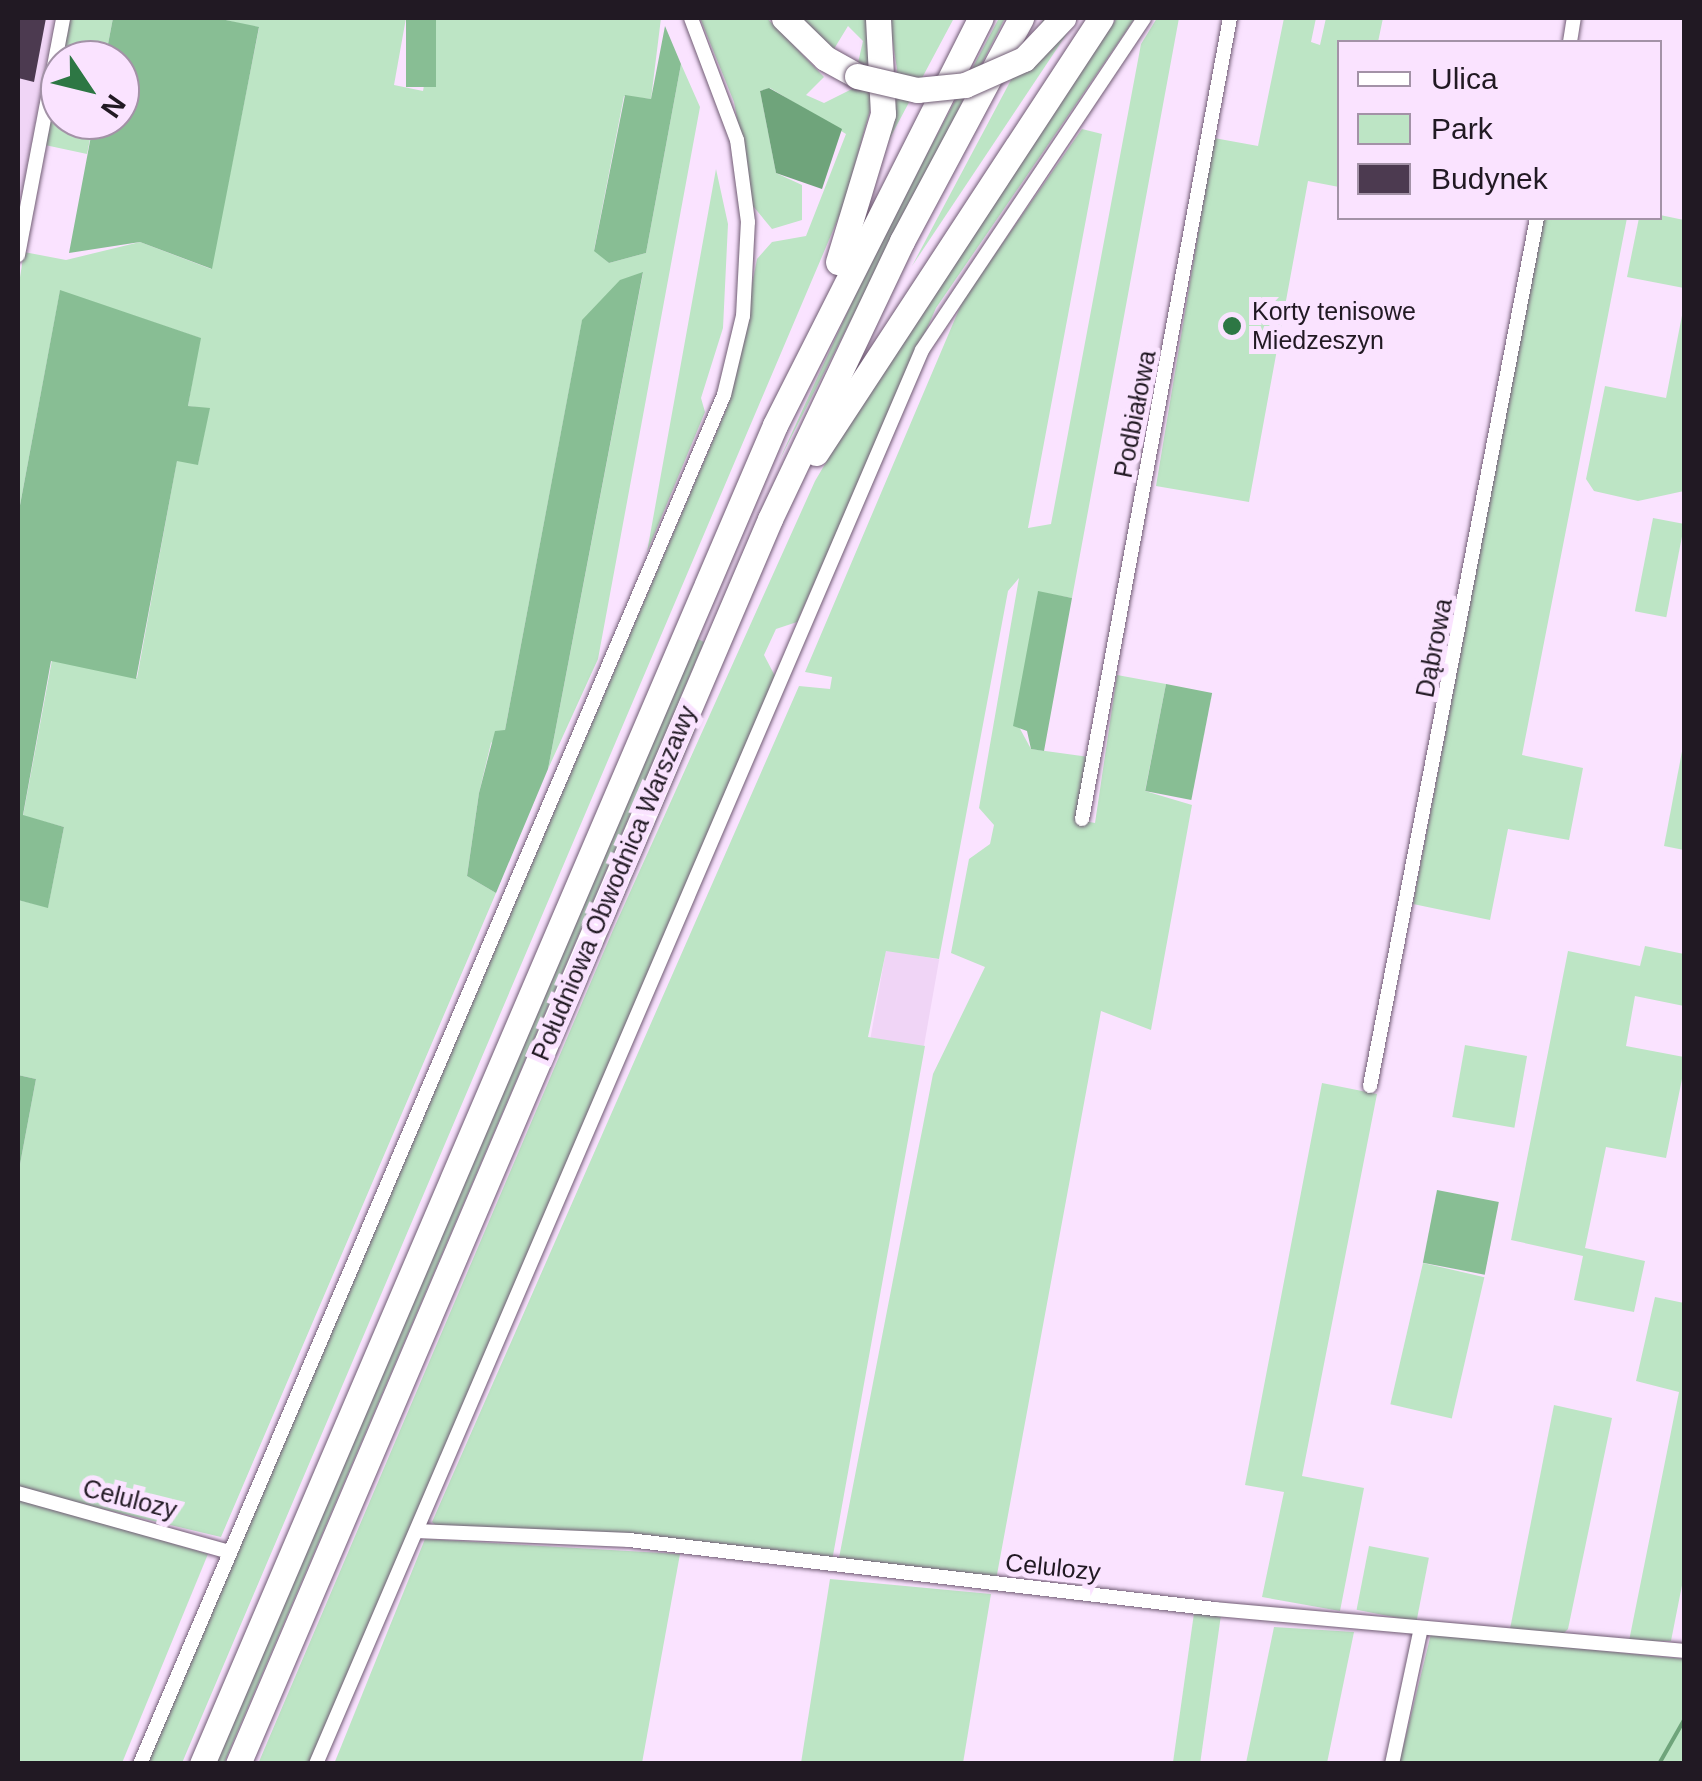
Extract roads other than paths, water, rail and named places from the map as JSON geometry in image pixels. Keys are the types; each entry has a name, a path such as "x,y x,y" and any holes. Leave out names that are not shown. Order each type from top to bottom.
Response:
{"highway":[{"path":"784,18 825,58 857,76 917,90 966,86 1024,58 1063,18"},
{"path":"811,348 883,114 878,18"},
{"name":"Południowa Obwodnica Warszawy","path":"202,1764 811,348 981,18"},
{"name":"Południowa Obwodnica Warszawy","path":"238,1764 770,520 902,240 1020,18"},
{"path":"770,520 1101,18"}],"street":[{"path":"18,254 63,18"},
{"path":"140,1764 724,395 743,316 748,222 732,122 692,18"},
{"path":"316,1764 922,350 1144,18"},
{"name":"Podbiałowa","path":"1082,819 1230,18"},
{"name":"Dąbrowa","path":"1370,1086 1537,220"},
{"name":"Celulozy","path":"18,1493 230,1552"},
{"name":"Celulozy","path":"417,1530 629,1540 1421,1628 1684,1651"},
{"path":"1392,1764 1421,1628"}],"waterway":[{"path":"1659,1764 1684,1720"}],"place":[{"name":"Korty tenisowe Miedzeszyn","path":"1232,326"}]}
